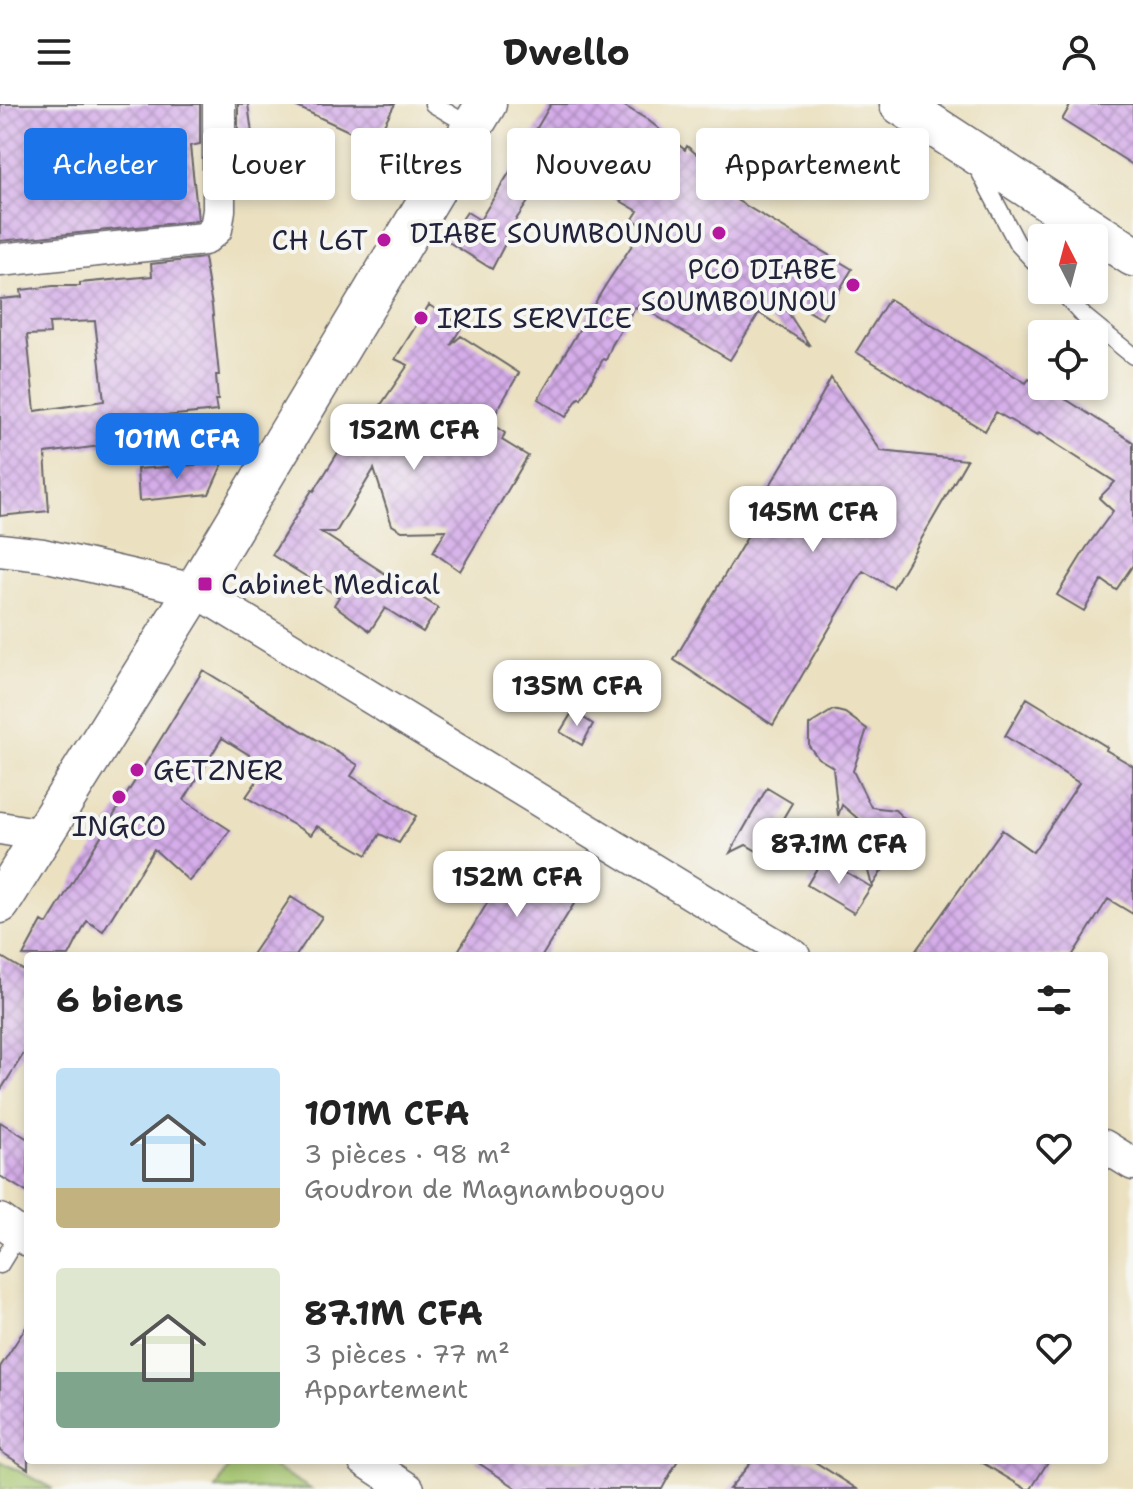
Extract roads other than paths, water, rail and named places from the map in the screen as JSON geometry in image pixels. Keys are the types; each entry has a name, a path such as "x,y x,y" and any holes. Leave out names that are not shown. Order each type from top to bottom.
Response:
{"street":[{"path":"0,260 204,239 216,229 219,210 219,104"},
{"path":"911,107 1133,256"},
{"path":"0,903 195,590 479,115"},
{"path":"0,550 43,555 195,590 787,952"},
{"path":"0,828 42,835"},
{"path":"1108,1148 1133,1164"},
{"path":"370,1464 408,1489"}],"lane":[{"path":"433,104 479,115"},
{"path":"967,147 1017,243 1028,255"},
{"path":"1073,304 1133,356"},
{"path":"0,1265 16,1231"}],"place":[{"name":"DIABE SOUMBOUNOU","path":"719,233"},
{"name":"CH L6T","path":"384,240"},
{"name":"PCO DIABE SOUMBOUNOU","path":"853,285"},
{"name":"IRIS SERVICE","path":"421,318"},
{"name":"Cabinet Medical","path":"205,584"},
{"name":"GETZNER","path":"137,770"},
{"name":"INGCO","path":"119,797"}]}
